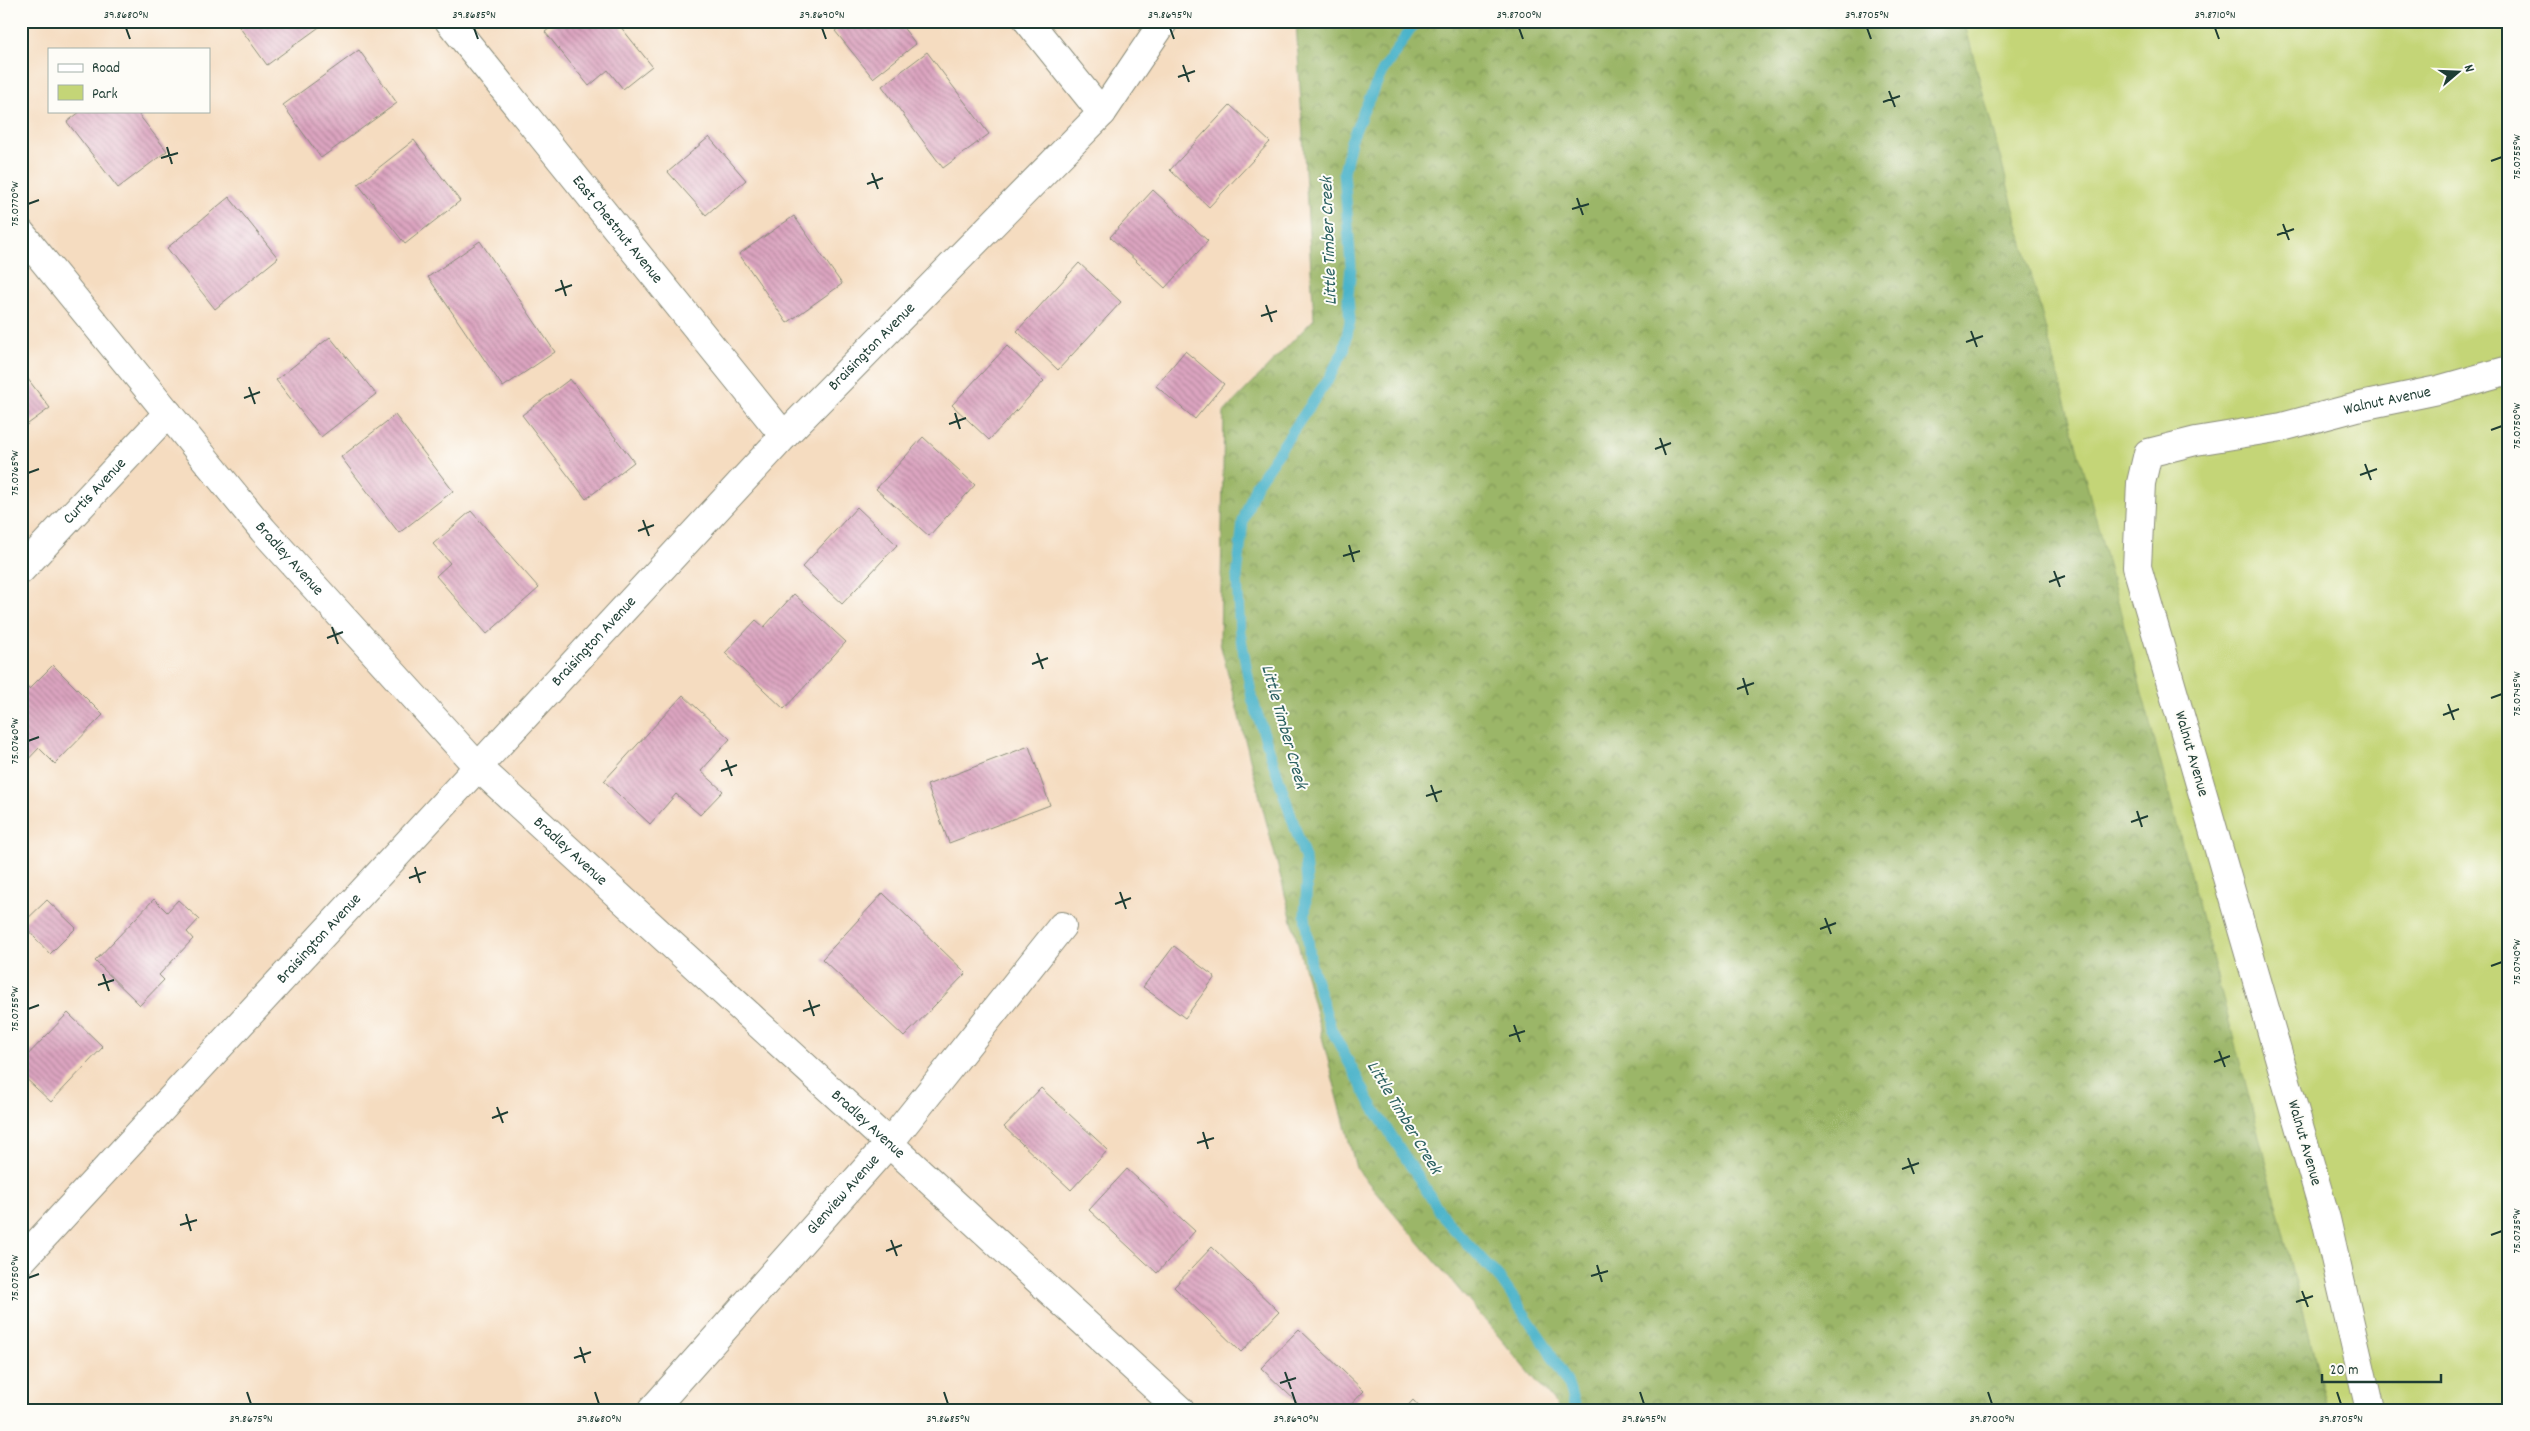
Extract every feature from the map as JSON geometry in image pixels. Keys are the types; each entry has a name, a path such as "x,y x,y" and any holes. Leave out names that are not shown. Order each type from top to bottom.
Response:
{"street":[{"name":"East Chestnut Avenue","path":"450,21 784,436"},
{"path":"1028,21 1102,113"},
{"name":"Braisington Avenue","path":"21,1261 784,436 1102,113 1164,21"},
{"name":"Bradley Avenue","path":"21,233 263,530 478,767 890,1142 1180,1410"},
{"name":"Walnut Avenue","path":"2370,1410 2326,1219 2137,567 2142,483 2148,453 2282,426 2361,406 2438,390 2509,370"},
{"name":"Curtis Avenue","path":"21,570 168,413"},
{"name":"Glenview Avenue","path":"652,1410 890,1142 1062,926"}],"green space":[{"path":"1296,21 1979,21 2328,1410 1561,1410 1356,1168 1220,643 1224,412 1314,319"},
{"path":"1964,21 2509,21 2509,1410 2328,1410 2247,1089"}],"building":[{"path":"235,21 320,21 322,25 267,65"},
{"path":"559,21 616,21 652,66 623,89 608,70 589,86 545,32"},
{"path":"848,21 898,21 916,44 873,78 835,31"},
{"path":"359,50 397,103 321,158 283,105"},
{"path":"927,52 989,134 943,168 882,86"},
{"path":"1230,105 1270,142 1209,207 1170,170"},
{"path":"80,112 137,112 167,151 118,188 67,122"},
{"path":"709,137 746,180 706,215 668,172"},
{"path":"414,140 460,201 405,244 358,184"},
{"path":"1153,190 1208,241 1165,288 1110,237"},
{"path":"229,197 278,258 215,309 167,248"},
{"path":"794,216 842,284 787,323 739,254"},
{"path":"480,241 555,352 503,387 428,277"},
{"path":"1079,263 1121,302 1058,370 1017,331"},
{"path":"330,337 376,394 321,437 276,380"},
{"path":"1007,346 1044,381 989,440 952,405"},
{"path":"1185,351 1224,384 1195,419 1156,386"},
{"path":"21,370 50,408 21,429"},
{"path":"570,379 634,462 586,499 522,415"},
{"path":"395,415 453,491 399,533 341,457"},
{"path":"923,437 975,485 929,536 876,489"},
{"path":"857,507 897,545 842,604 802,567"},
{"path":"471,511 539,588 487,634 436,576 450,563 433,544"},
{"path":"794,594 846,642 784,709 725,653 756,620 764,627"},
{"path":"53,665 103,715 55,764 39,748 21,767 21,682 29,689"},
{"path":"683,695 730,739 701,771 723,791 700,815 676,794 650,824 604,781"},
{"path":"1029,746 1050,805 949,843 927,785"},
{"path":"883,893 966,973 904,1037 822,959"},
{"path":"154,899 167,912 178,900 199,919 187,932 193,939 159,975 164,980 140,1005 95,961"},
{"path":"47,900 76,928 50,954 22,924"},
{"path":"1174,946 1215,977 1185,1018 1143,987"},
{"path":"68,1013 103,1047 51,1102 21,1074 21,1062"},
{"path":"1041,1088 1108,1150 1071,1190 1004,1127"},
{"path":"1127,1169 1195,1231 1157,1273 1089,1210"},
{"path":"1212,1247 1279,1312 1241,1352 1174,1287"},
{"path":"1299,1329 1364,1391 1346,1410 1305,1410 1261,1368"},
{"path":"1413,1400 1422,1410 1404,1410"}],"waterway":[{"name":"Little Timber Creek","path":"1416,21 1382,72 1351,141 1344,172 1351,266 1348,297 1350,321 1344,350 1329,378 1256,485 1243,521 1237,578 1240,633 1252,698 1305,858 1307,882 1305,915 1311,965 1331,1029 1370,1102 1444,1218 1501,1280 1547,1347 1567,1382 1576,1410"}]}
